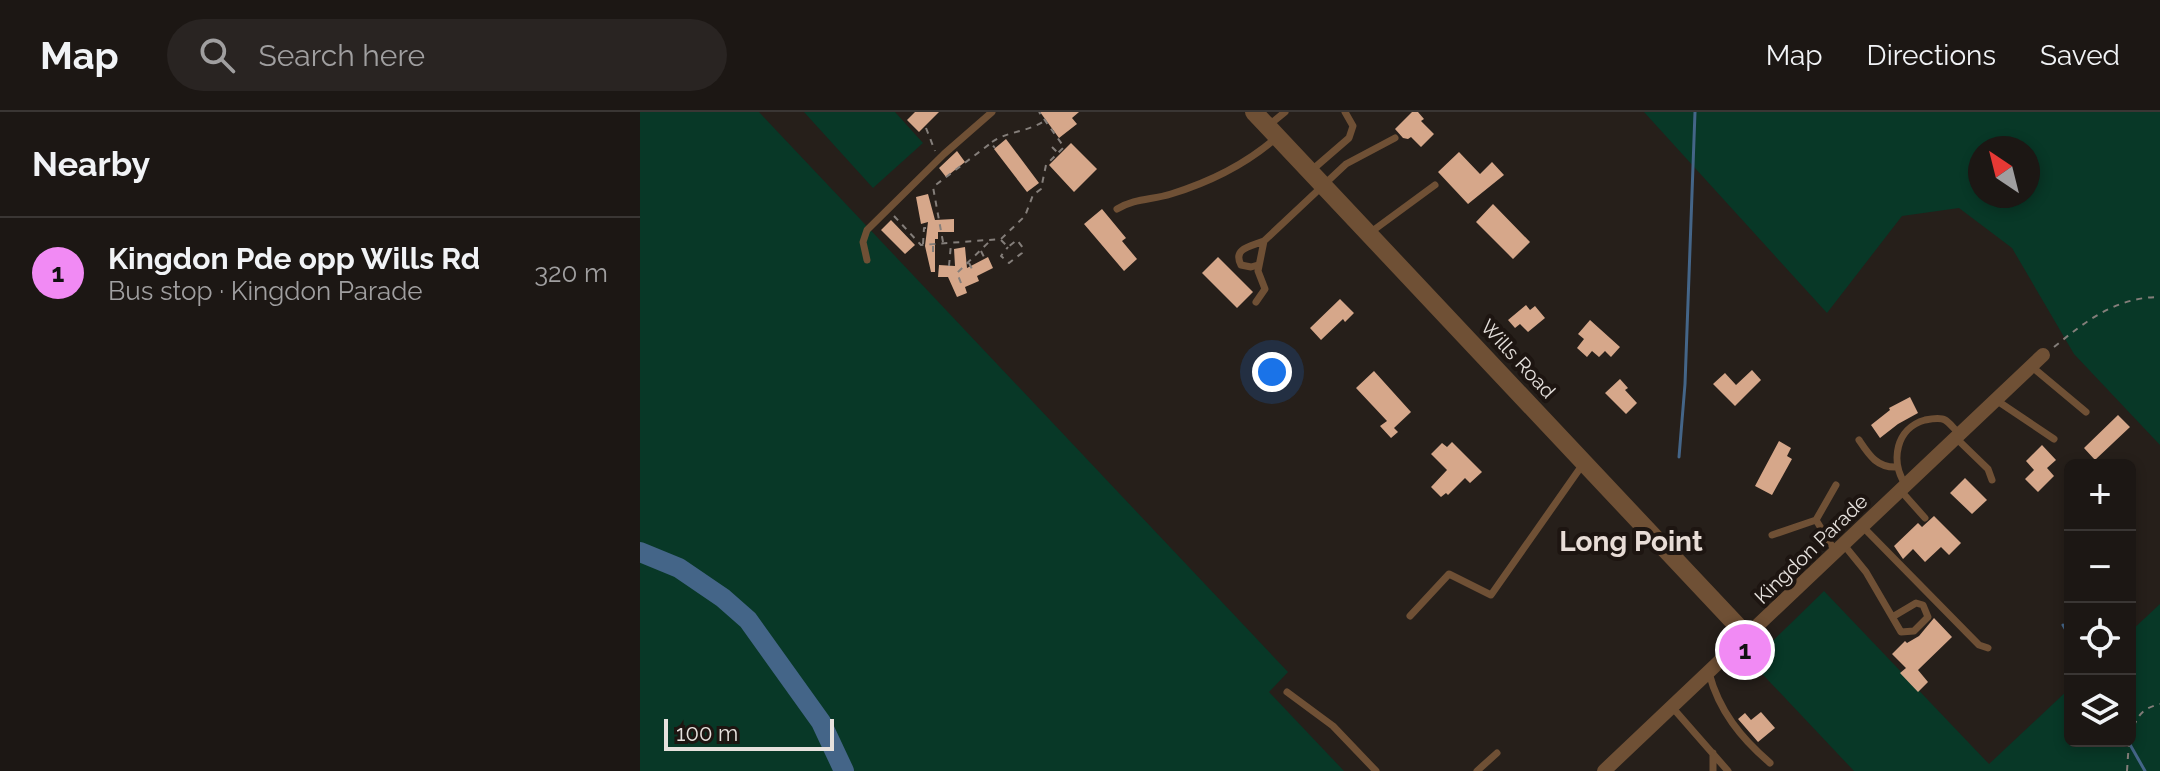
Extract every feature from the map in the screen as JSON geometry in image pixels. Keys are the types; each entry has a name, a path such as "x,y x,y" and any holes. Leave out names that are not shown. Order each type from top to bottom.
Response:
{"street":[{"name":"Wills Road","path":"1254,112 1748,637"},
{"name":"Kingdon Parade","path":"1611,769 1672,707 2043,355"}],"lane":[{"path":"867,260 863,242 867,230 992,112"},
{"path":"1117,209 1129,202 1169,195 1245,163 1273,132 1285,112"},
{"path":"1311,171 1349,138 1353,126 1345,112"},
{"path":"1258,265 1241,265 1240,251 1264,241 1355,158 1395,138"},
{"path":"1369,233 1435,185"},
{"path":"1256,302 1265,289 1258,271 1264,241"},
{"path":"2031,366 2086,412"},
{"path":"1996,400 2054,439"},
{"path":"1925,518 1903,488 1897,467 1899,442 1914,425 1927,419 1946,420 1988,469 1992,480"},
{"path":"1859,440 1872,460 1888,467 1897,467"},
{"path":"1410,616 1449,574 1491,595 1584,462"},
{"path":"1772,535 1816,520 1836,485"},
{"path":"1816,520 1840,549 1866,572 1901,632 1914,631 1928,617 1923,605 1916,603 1894,616"},
{"path":"1863,527 1979,645 1988,648"},
{"path":"1709,673 1715,696 1733,725 1770,763"},
{"path":"1287,692 1333,726 1376,771"},
{"path":"1672,707 1728,771"},
{"path":"1477,771 1497,753"},
{"path":"1713,753 1713,771"}],"path":[{"path":"923,245 1001,239 1025,216 1033,195 1041,189 1046,165 1064,147 1039,112"},
{"path":"943,244 933,187 1004,134 1044,121"},
{"path":"926,128 938,160"},
{"path":"991,143 995,148"},
{"path":"1052,147 1058,153"},
{"path":"930,202 935,202"},
{"path":"887,209 923,245"},
{"path":"933,218 938,218"},
{"path":"923,245 924,228 927,228"},
{"path":"1001,239 1008,247"},
{"path":"1014,239 1023,248 1022,253 1009,263 1001,256 1008,247 1014,239"},
{"path":"961,283 957,273 991,240"},
{"path":"960,242 961,248"},
{"path":"949,266 951,243"},
{"path":"933,244 933,253"},
{"path":"981,250 985,259"},
{"path":"968,262 973,271"},
{"path":"2043,355 2106,308 2144,297 2160,297"},
{"path":"2136,719 2146,708 2160,704"},
{"path":"2127,771 2129,747"}],"green space":[{"path":"640,112 759,112 1288,672 1269,692 1344,771 640,771"},
{"path":"804,112 895,112 923,143 873,188"},
{"path":"1644,112 2160,112 2160,445 2074,354 2012,248 1959,208 1902,216 1827,313"},
{"path":"1824,591 1989,764 2064,694 2064,747 2136,747 2136,626 2160,604 2160,771 1854,771 1751,662"}],"building":[{"path":"915,112 939,112 919,132 907,120"},
{"path":"1040,112 1079,112 1072,118 1077,124 1059,138"},
{"path":"1412,112 1418,112 1424,119 1421,121 1434,134 1421,147 1411,137 1403,138 1395,129"},
{"path":"1006,139 1039,183 1027,192 994,149"},
{"path":"1071,143 1097,169 1074,192 1049,165"},
{"path":"957,151 965,162 946,177 939,168"},
{"path":"1459,152 1480,174 1492,162 1504,175 1468,204 1438,172"},
{"path":"928,194 935,220 954,219 954,232 938,232 938,239 935,239 935,272 931,272 925,246 928,222 921,224 916,197"},
{"path":"1493,204 1530,242 1513,259 1476,222"},
{"path":"1102,209 1126,238 1122,241 1137,259 1124,271 1084,224"},
{"path":"891,220 915,245 905,254 881,230"},
{"path":"965,247 967,268 988,257 993,268 977,276 979,281 965,287 967,293 957,297 948,277 938,277 939,265 955,266 954,249"},
{"path":"1218,257 1253,292 1237,308 1202,273"},
{"path":"1340,299 1354,313 1321,340 1310,328"},
{"path":"1526,305 1530,310 1535,306 1545,318 1528,332 1520,324 1515,328 1508,320"},
{"path":"1590,320 1620,347 1611,357 1605,351 1599,357 1592,351 1587,357 1577,348 1584,339 1578,334"},
{"path":"1752,370 1761,380 1735,406 1713,384 1725,373 1736,385"},
{"path":"1374,371 1411,412 1394,428 1398,432 1391,438 1380,426 1387,421 1356,388"},
{"path":"1620,379 1637,403 1626,414 1605,393"},
{"path":"1910,397 1918,413 1880,438 1871,425 1889,408"},
{"path":"2118,415 2130,427 2096,459 2084,448"},
{"path":"1779,441 1791,448 1787,456 1792,459 1772,495 1755,486"},
{"path":"1452,442 1482,472 1470,483 1465,478 1448,495 1446,493 1441,497 1431,487 1447,470 1431,454 1442,443 1447,447"},
{"path":"2042,445 2056,460 2047,468 2054,476 2038,492 2025,479 2034,470 2026,461"},
{"path":"1965,478 1987,500 1972,514 1950,493"},
{"path":"1934,516 1961,543 1949,555 1941,547 1925,562 1913,549 1903,559 1894,546 1918,523 1922,527"},
{"path":"1934,618 1952,637 1918,670 1928,682 1918,692 1900,673 1906,668 1892,654 1905,641 1907,643 1919,636"},
{"path":"1761,712 1775,728 1758,742 1738,719 1745,713 1751,720"}],"waterway":[{"path":"1679,457 1685,384 1695,112"},
{"path":"640,552 679,568 723,598 748,620 821,722 844,771"},
{"path":"2131,747 2145,771"}],"place":[{"name":"Kingdon Pde opp Wills Rd","path":"1745,650"}],"district":[{"name":"Long Point","path":"1631,541"}]}
